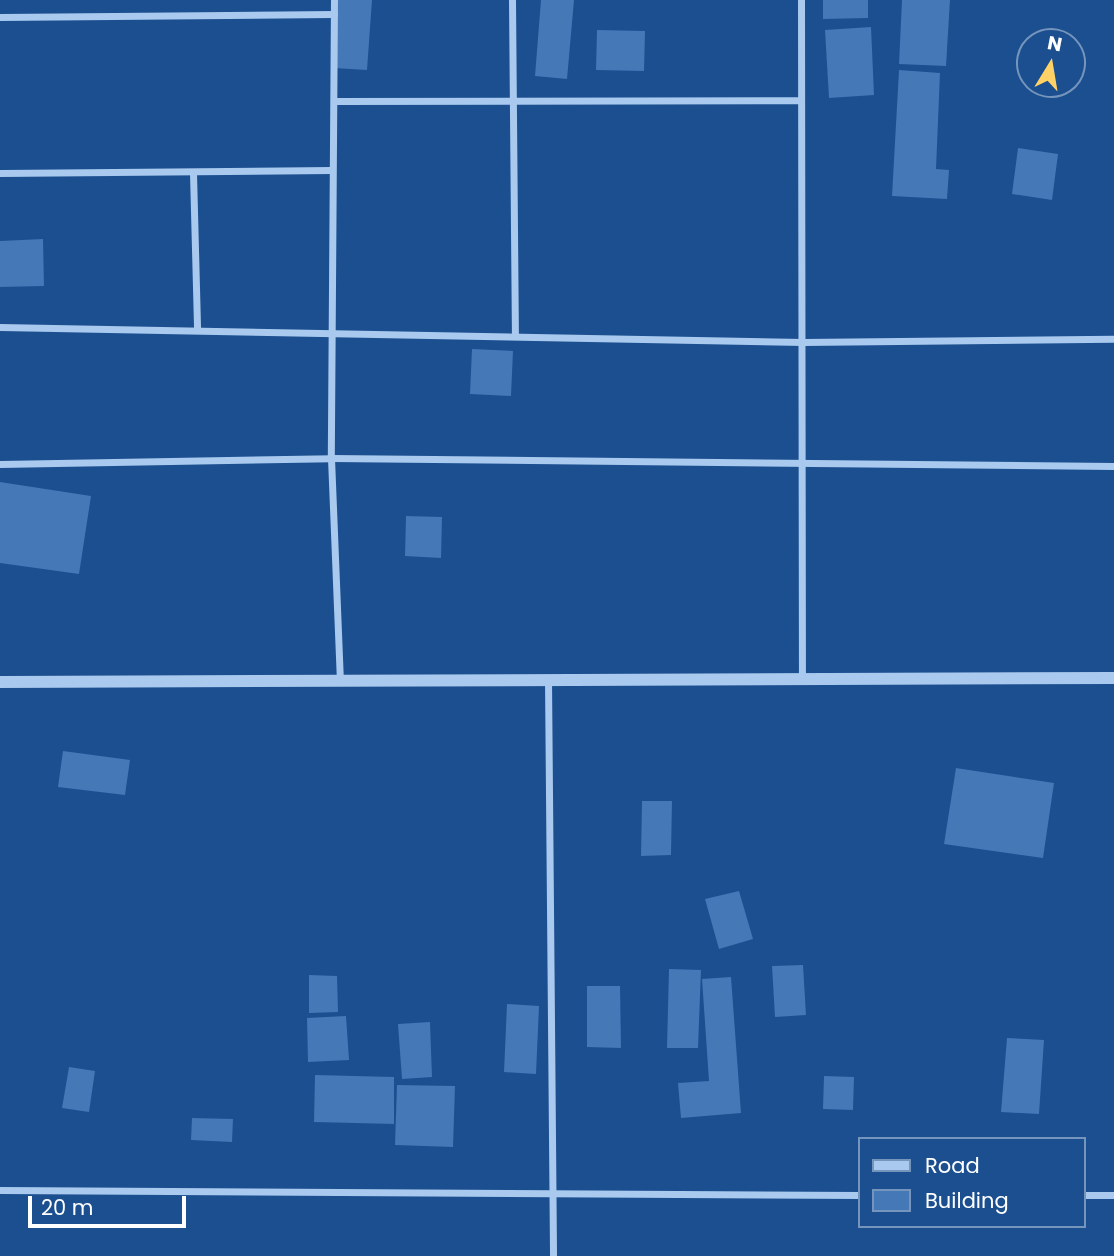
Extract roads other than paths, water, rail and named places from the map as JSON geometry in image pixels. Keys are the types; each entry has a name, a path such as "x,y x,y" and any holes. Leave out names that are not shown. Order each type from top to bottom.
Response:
{"street":[{"path":"334,0 331,458 340,678"},
{"path":"512,0 515,336"},
{"path":"801,0 805,463 802,678"},
{"path":"0,17 334,14"},
{"path":"335,101 801,100"},
{"path":"0,173 332,170"},
{"path":"193,173 197,330"},
{"path":"0,327 803,342 1114,340"},
{"path":"0,464 331,458 1114,466"},
{"path":"0,682 340,678 1114,678"},
{"path":"548,678 553,1256"},
{"path":"0,1190 858,1195"},
{"path":"1086,1195 1114,1195"}]}
